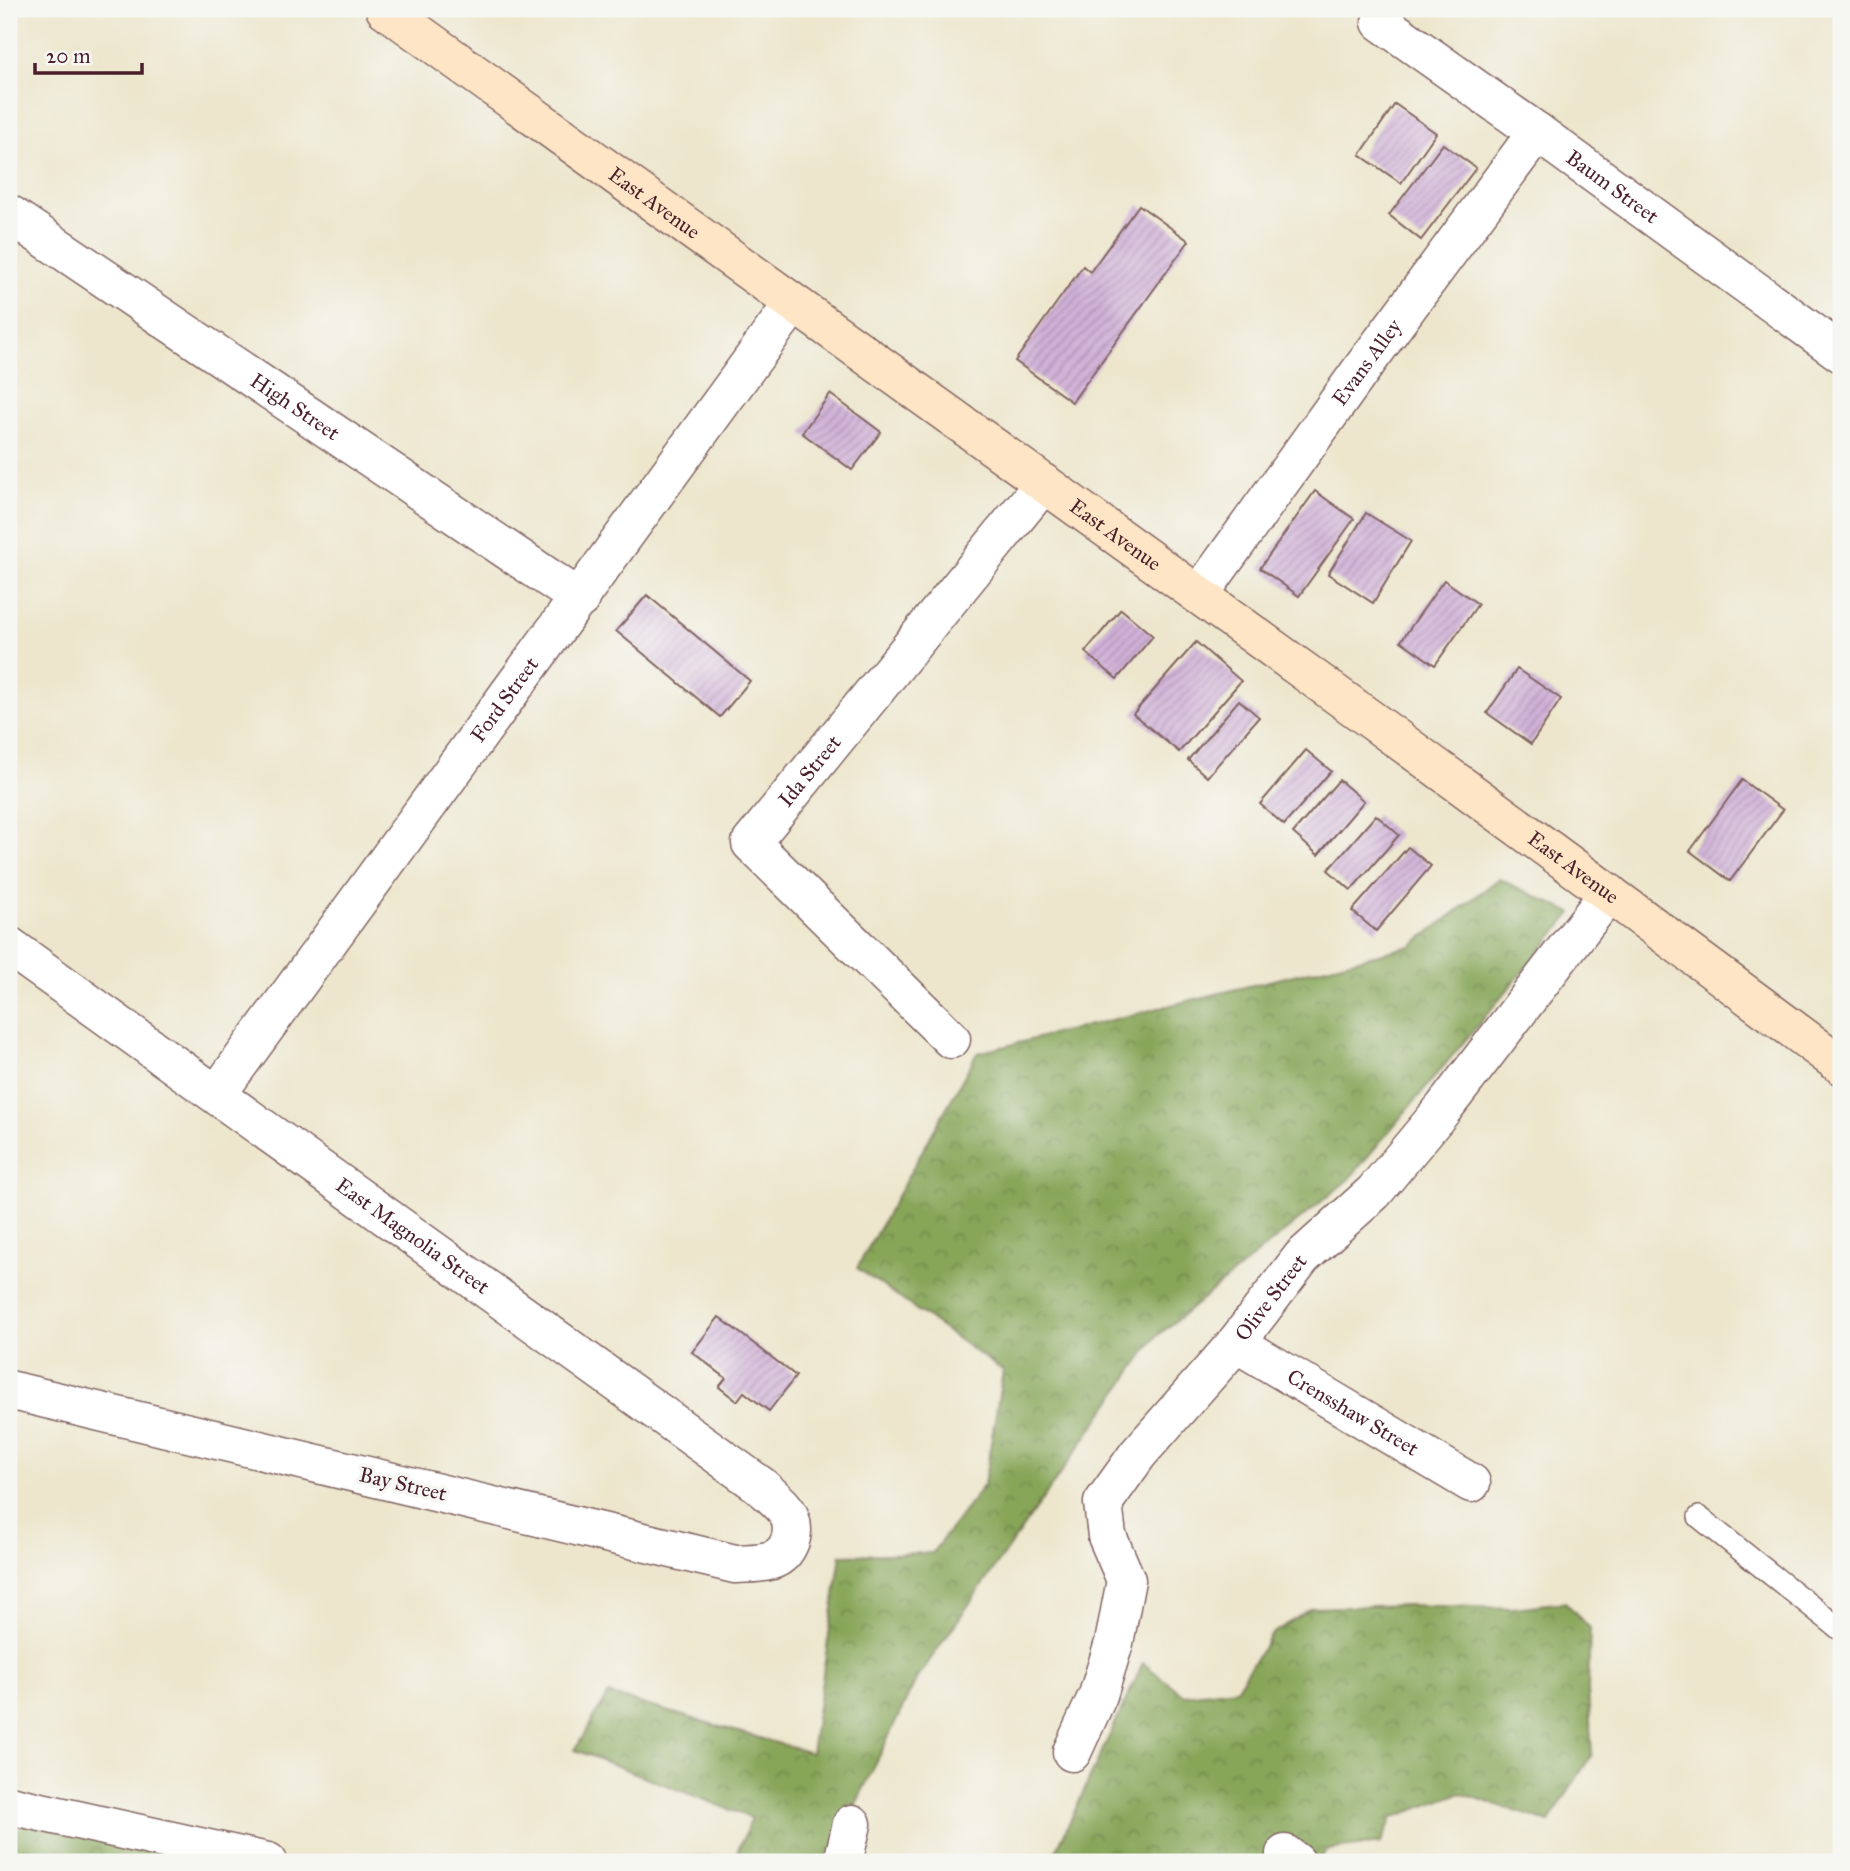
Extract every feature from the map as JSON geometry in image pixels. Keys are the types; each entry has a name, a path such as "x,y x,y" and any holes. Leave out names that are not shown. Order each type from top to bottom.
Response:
{"street":[{"name":"East Avenue","path":"385,9 1044,482 1841,1065"},
{"name":"Baum Street","path":"1383,15 1537,132 1841,353"},
{"name":"Evans Alley","path":"1199,596 1360,370 1537,132"},
{"name":"High Street","path":"9,214 580,599"},
{"name":"Ford Street","path":"217,1094 793,304"},
{"name":"Ida Street","path":"951,1039 751,843 1044,482"},
{"name":"Olive Street","path":"1072,1752 1098,1695 1114,1643 1126,1580 1107,1536 1103,1503 1138,1454 1236,1343 1302,1256 1374,1192 1443,1109 1609,893"},
{"name":"East Magnolia Street","path":"12,954 217,1094 761,1486 790,1518 791,1542"},
{"name":"Crensshaw Street","path":"1236,1343 1471,1483"},
{"name":"Bay Street","path":"9,1390 736,1564 770,1561 782,1555 791,1542"},
{"path":"9,1805 268,1862"},
{"path":"842,1862 852,1825"}],"lane":[{"path":"1699,1517 1841,1630"}],"green space":[{"path":"1499,879 1572,913 1349,1179 1156,1337 916,1680 828,1862 615,1862 616,1859 735,1857 752,1818 575,1750 608,1694 811,1753 841,1555 932,1553 984,1485 1003,1371 857,1268 977,1053 1411,946"},
{"path":"1565,1602 1590,1628 1588,1690 1592,1754 1549,1822 1460,1793 1392,1818 1381,1843 1326,1850 1319,1862 1051,1862 1143,1663 1184,1695 1236,1689 1272,1634 1312,1608 1405,1605 1513,1608"},
{"path":"9,1815 204,1862 9,1862"}],"building":[{"path":"1395,104 1436,133 1401,183 1360,155"},
{"path":"1443,144 1476,168 1421,240 1389,215"},
{"path":"1139,205 1189,241 1072,402 1015,361 1083,266 1090,272"},
{"path":"830,394 881,432 852,470 802,433"},
{"path":"1315,491 1354,519 1299,596 1260,568"},
{"path":"1366,513 1411,541 1373,603 1328,574"},
{"path":"1444,580 1478,604 1435,665 1401,641"},
{"path":"647,595 750,681 720,717 616,631"},
{"path":"1121,609 1153,636 1117,679 1085,652"},
{"path":"1196,642 1241,681 1179,752 1133,714"},
{"path":"1517,669 1561,699 1531,744 1487,713"},
{"path":"1239,700 1259,717 1207,777 1188,760"},
{"path":"1306,750 1331,771 1284,825 1260,804"},
{"path":"1339,780 1364,801 1318,855 1293,833"},
{"path":"1742,780 1783,810 1730,881 1690,851"},
{"path":"1376,815 1399,835 1351,890 1328,870"},
{"path":"1408,847 1431,866 1376,931 1352,911"},
{"path":"719,1317 796,1376 769,1411 744,1392 737,1401 719,1387 726,1378 692,1352"}]}
